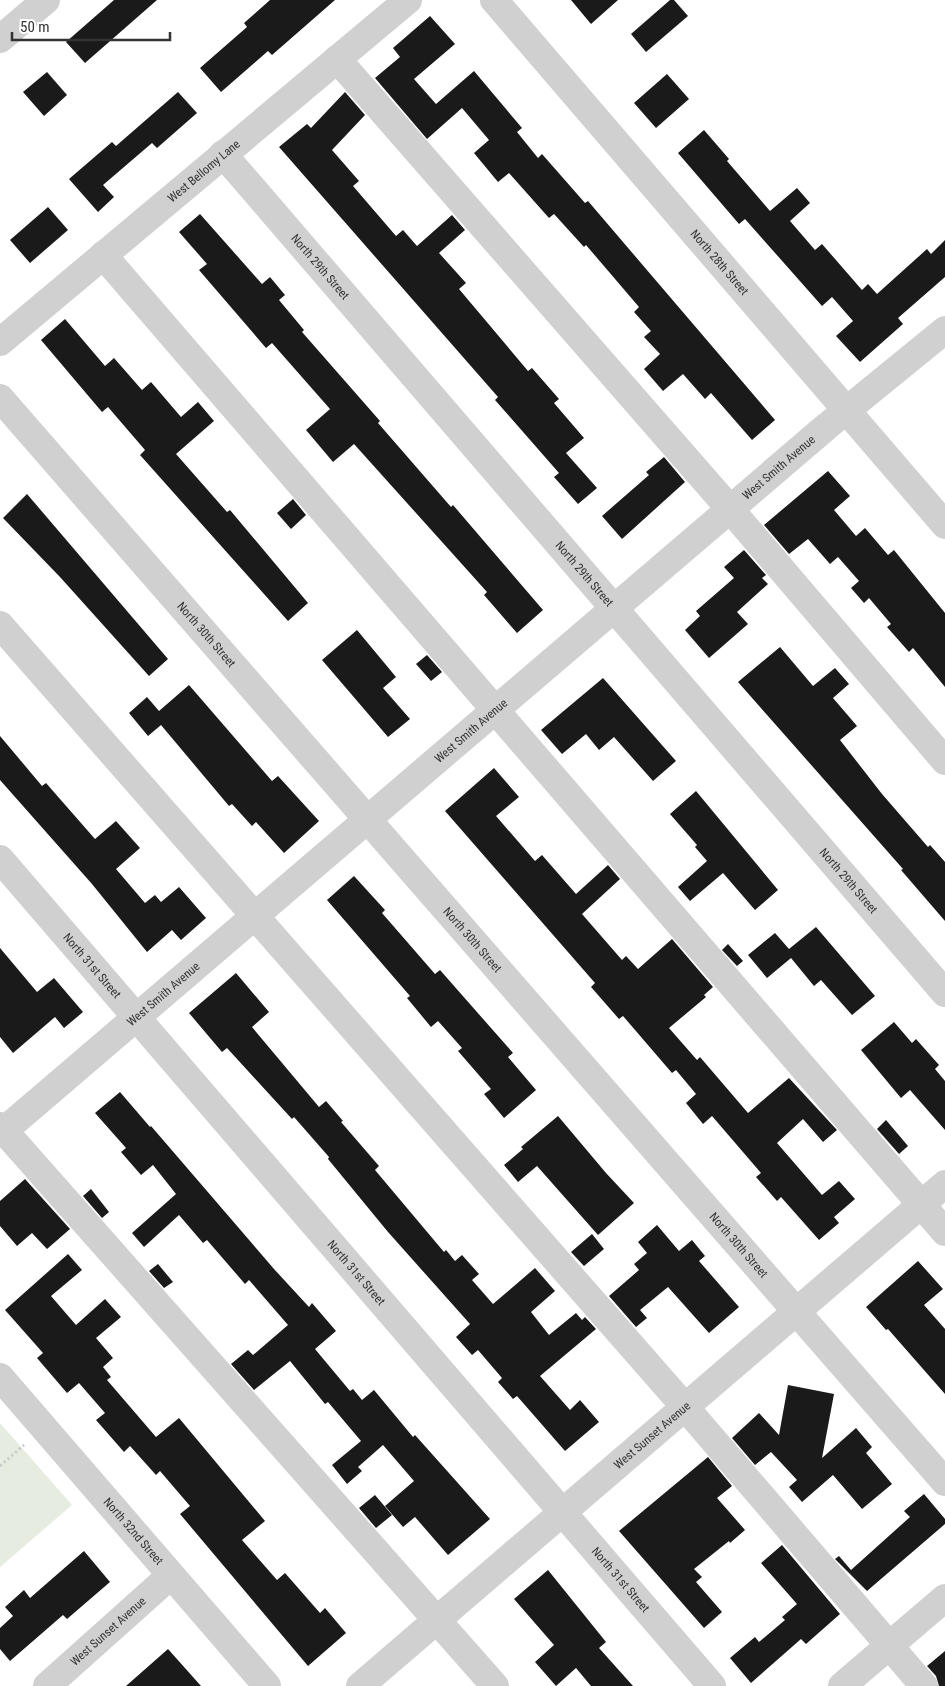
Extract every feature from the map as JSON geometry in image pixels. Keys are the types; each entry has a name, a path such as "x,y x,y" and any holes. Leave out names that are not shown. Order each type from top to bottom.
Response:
{"street":[{"path":"0,39 46,0"},
{"name":"West Bellomy Lane","path":"0,342 408,0"},
{"name":"North 28th Street","path":"494,0 945,525"},
{"path":"337,59 730,509 945,760"},
{"name":"North 29th Street","path":"223,154 945,993"},
{"path":"103,255 945,1232"},
{"name":"West Smith Avenue","path":"1,1130 368,820 846,410 945,330"},
{"name":"North 30th Street","path":"0,398 945,1482"},
{"path":"0,625 685,1407 924,1686"},
{"name":"North 31st Street","path":"0,859 712,1686"},
{"path":"1,1130 495,1686"},
{"name":"West Sunset Avenue","path":"360,1686 945,1184"},
{"name":"North 32nd Street","path":"0,1377 267,1686"},
{"name":"West Sunset Avenue","path":"47,1686 170,1576"},
{"path":"842,1686 945,1598"}],"path":[{"path":"0,1466 24,1445"}],"shaded area":[{"path":"0,1423 72,1505 0,1567"}],"building":[{"path":"114,0 157,0 85,63 66,42"},
{"path":"270,0 335,0 272,55 268,51 221,92 200,68 247,27 244,23"},
{"path":"571,0 618,0 591,24"},
{"path":"670,0 674,0 688,16 646,52 631,34"},
{"path":"430,16 455,44 414,79 436,104 474,71 522,128 517,132 538,158 542,154 585,203 588,201 775,420 752,440 711,393 705,399 683,374 663,391 644,369 660,354 644,337 651,331 634,312 639,307 586,245 584,247 554,214 549,218 509,173 498,182 474,153 489,140 462,108 427,139 375,78 400,57 393,48"},
{"path":"47,72 67,95 44,116 23,92"},
{"path":"667,74 689,99 656,128 634,103"},
{"path":"178,92 197,113 157,148 152,143 103,185 114,197 98,212 69,179 112,142 116,146"},
{"path":"345,92 365,115 332,150 359,181 353,186 396,236 403,230 417,246 452,215 465,230 439,253 466,283 459,289 528,371 532,368 559,399 554,403 584,438 566,453 597,488 578,504 554,477 559,473 495,400 498,397 279,147 307,124 311,128"},
{"path":"704,130 729,159 727,161 770,211 797,188 810,203 790,221 815,250 822,244 862,290 868,284 877,294 927,249 931,254 945,240 945,277 898,318 903,324 860,362 836,336 853,321 832,297 822,306 745,219 739,224 678,153"},
{"path":"48,207 68,230 30,263 10,240"},
{"path":"200,214 262,284 270,277 285,295 279,300 304,330 302,332 380,421 378,423 451,507 453,505 543,610 517,633 484,595 487,592 354,444 333,462 306,430 330,409 272,343 266,348 199,270 207,264 179,232"},
{"path":"65,319 105,366 114,358 142,390 151,382 181,417 198,402 214,421 176,454 227,512 230,510 308,603 288,621 140,455 145,450 108,407 102,412 41,340"},
{"path":"664,457 685,482 622,539 602,516 649,475 646,472"},
{"path":"828,471 850,496 834,510 856,536 865,528 888,555 894,550 945,613 945,687 913,648 909,652 887,627 891,624 869,598 864,603 851,588 859,581 838,557 830,564 808,539 789,554 764,525"},
{"path":"27,494 168,659 149,676 60,577 3,518"},
{"path":"293,499 306,515 291,529 277,513"},
{"path":"744,550 766,575 762,578 768,584 737,612 748,624 709,658 685,630 700,616 696,611 734,578 724,567"},
{"path":"357,630 396,677 383,688 410,719 388,737 322,660"},
{"path":"780,647 813,686 835,668 849,684 833,698 857,726 840,740 882,794 928,847 930,845 945,862 945,921 901,870 903,869 738,682"},
{"path":"427,655 442,672 431,681 416,664"},
{"path":"603,678 676,761 653,781 614,737 599,750 586,734 562,754 541,730"},
{"path":"189,685 272,781 278,776 319,821 284,853 256,822 252,826 232,804 229,806 161,725 148,736 129,713 147,697 159,711"},
{"path":"0,736 42,786 46,783 95,839 116,821 140,848 116,869 145,903 155,895 161,902 179,887 206,918 181,940 172,930 147,952 92,884 0,780"},
{"path":"494,768 519,797 496,816 535,861 542,855 576,894 608,865 620,879 582,914 622,960 626,956 638,969 672,939 713,987 704,995 706,997 669,1028 697,1060 700,1057 748,1113 789,1078 837,1130 823,1142 803,1119 777,1143 822,1195 839,1181 855,1199 834,1217 839,1223 819,1240 781,1197 777,1201 756,1177 761,1173 712,1116 703,1124 686,1103 696,1094 676,1070 672,1073 623,1016 619,1019 591,987 595,983 445,811"},
{"path":"696,791 778,890 755,910 723,873 690,901 678,887 707,861 695,847 697,845 670,814"},
{"path":"354,876 385,910 382,913 435,974 440,970 513,1053 508,1057 536,1090 504,1118 484,1094 491,1089 458,1051 462,1048 438,1021 431,1027 407,998 410,996 327,900"},
{"path":"816,927 875,996 852,1015 821,980 814,986 791,958 767,978 748,955 775,933 789,949"},
{"path":"728,944 743,961 737,966 722,950"},
{"path":"0,948 37,992 54,978 83,1012 64,1028 55,1017 13,1053 0,1037"},
{"path":"236,973 269,1012 252,1027 319,1107 326,1101 343,1121 341,1122 379,1166 375,1170 444,1252 446,1250 455,1261 462,1255 479,1274 472,1280 493,1304 535,1268 555,1291 531,1312 549,1335 576,1313 582,1320 585,1317 596,1329 540,1376 570,1410 580,1400 599,1422 565,1451 517,1396 513,1399 498,1382 502,1378 478,1350 472,1355 456,1337 470,1324 388,1232 328,1159 329,1157 294,1117 292,1119 227,1048 222,1052 189,1013"},
{"path":"894,1022 912,1043 916,1039 939,1065 935,1069 945,1081 945,1130 910,1090 901,1098 861,1050"},
{"path":"120,1092 274,1269 309,1307 312,1303 336,1331 315,1349 350,1391 353,1389 362,1400 374,1390 413,1437 415,1435 490,1519 448,1555 415,1517 403,1527 385,1506 414,1481 383,1445 358,1467 362,1471 347,1484 332,1465 361,1441 328,1402 325,1404 290,1361 254,1390 231,1364 248,1350 253,1355 288,1325 249,1280 245,1284 207,1240 203,1243 179,1215 144,1247 132,1233 176,1194 153,1165 141,1175 121,1152 126,1148 95,1113"},
{"path":"558,1116 634,1203 598,1235 537,1166 518,1182 504,1165 523,1149 521,1147"},
{"path":"886,1120 908,1146 899,1154 877,1129"},
{"path":"25,1179 70,1229 47,1249 32,1233 17,1246 0,1226 0,1201"},
{"path":"91,1189 109,1212 102,1218 83,1196"},
{"path":"657,1225 679,1251 692,1240 705,1256 699,1261 739,1307 709,1333 668,1287 640,1310 647,1318 636,1327 609,1296 639,1270 634,1264 647,1253 638,1242"},
{"path":"592,1234 604,1249 584,1266 571,1252"},
{"path":"68,1254 82,1270 51,1296 76,1325 105,1299 121,1317 96,1338 113,1358 103,1367 111,1377 107,1380 156,1437 179,1418 265,1521 242,1540 277,1580 285,1573 320,1613 325,1608 346,1633 308,1666 180,1514 190,1506 160,1471 156,1475 130,1446 124,1452 96,1420 105,1413 79,1383 67,1393 37,1358 43,1353 5,1310"},
{"path":"918,1261 943,1289 924,1305 945,1329 945,1394 866,1307"},
{"path":"158,1264 173,1282 164,1288 149,1271"},
{"path":"788,1385 834,1394 822,1458 856,1428 872,1447 866,1453 892,1484 862,1509 833,1475 802,1502 789,1487 797,1480 771,1452 755,1465 732,1438 759,1413 779,1435"},
{"path":"708,1457 732,1486 717,1498 745,1530 694,1569 702,1577 696,1582 722,1612 704,1628 619,1531"},
{"path":"924,1494 945,1519 945,1524 867,1591 835,1559 839,1556 851,1570 910,1517 904,1511"},
{"path":"375,1495 392,1515 376,1528 359,1508"},
{"path":"782,1545 840,1614 806,1644 801,1639 751,1683 730,1658 755,1637 759,1642 785,1620 782,1617 797,1604 761,1563"},
{"path":"84,1551 110,1582 67,1619 63,1615 10,1661 0,1649 0,1628 13,1616 5,1607 24,1590 30,1598"},
{"path":"548,1570 606,1642 599,1648 633,1686 591,1686 576,1668 556,1686 535,1662 554,1645 514,1599"},
{"path":"168,1649 201,1686 126,1686"},
{"path":"945,1651 945,1686 939,1686 936,1676 927,1666"}]}
